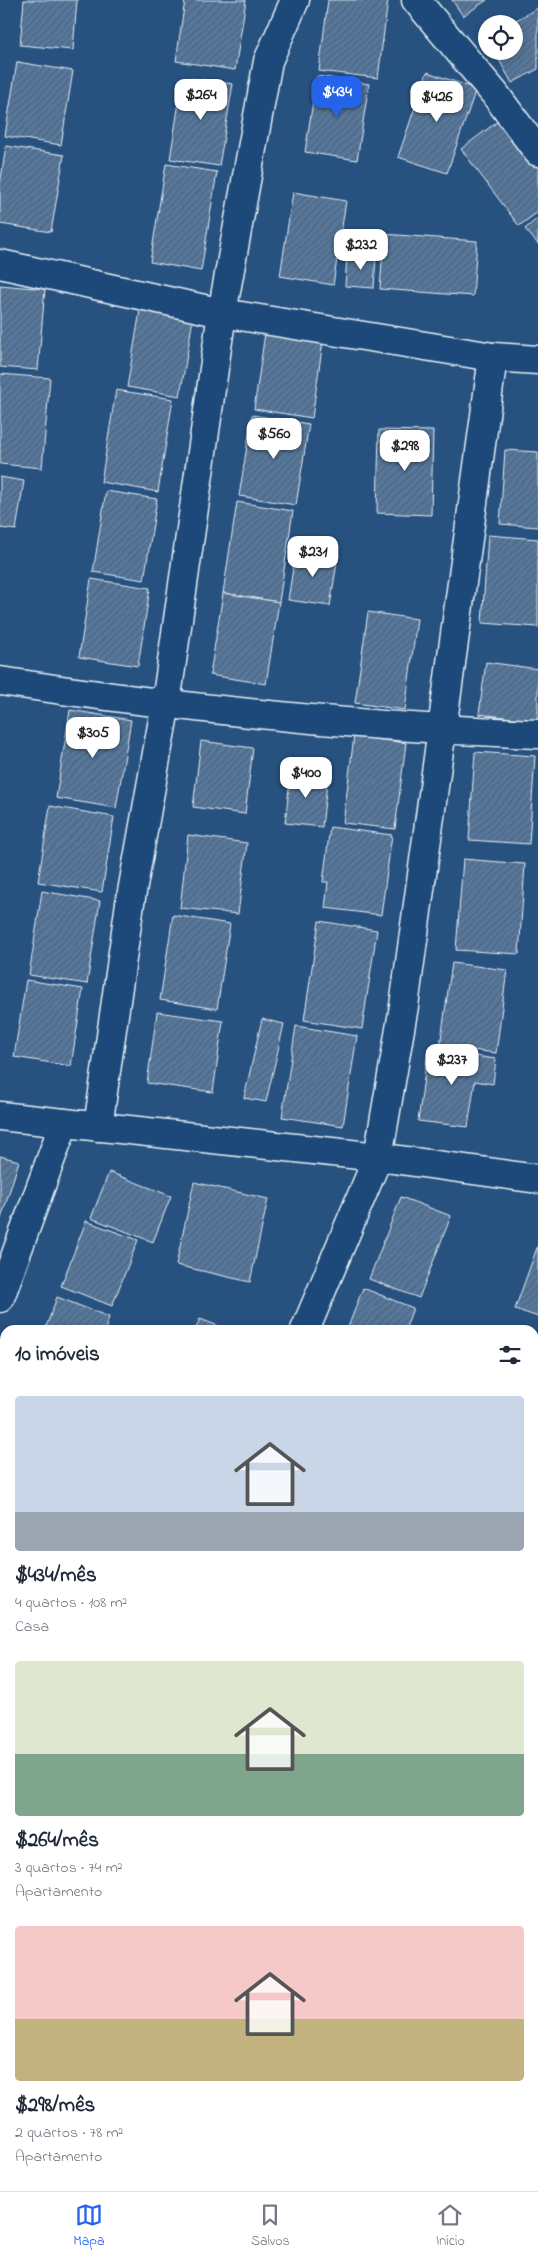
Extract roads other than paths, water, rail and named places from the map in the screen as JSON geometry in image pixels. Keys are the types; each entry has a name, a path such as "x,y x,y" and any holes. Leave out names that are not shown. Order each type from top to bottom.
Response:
{"street":[{"path":"98,1127 130,903 166,703 222,313 268,61 295,0"},
{"path":"416,0 495,94 538,152"},
{"path":"0,264 222,313 493,357 538,360"},
{"path":"307,1325 378,1157 404,1006 493,357"},
{"path":"0,681 166,703 300,718 441,730 538,734"},
{"path":"0,1116 378,1157 538,1179"},
{"path":"0,1298 64,1123"}]}
